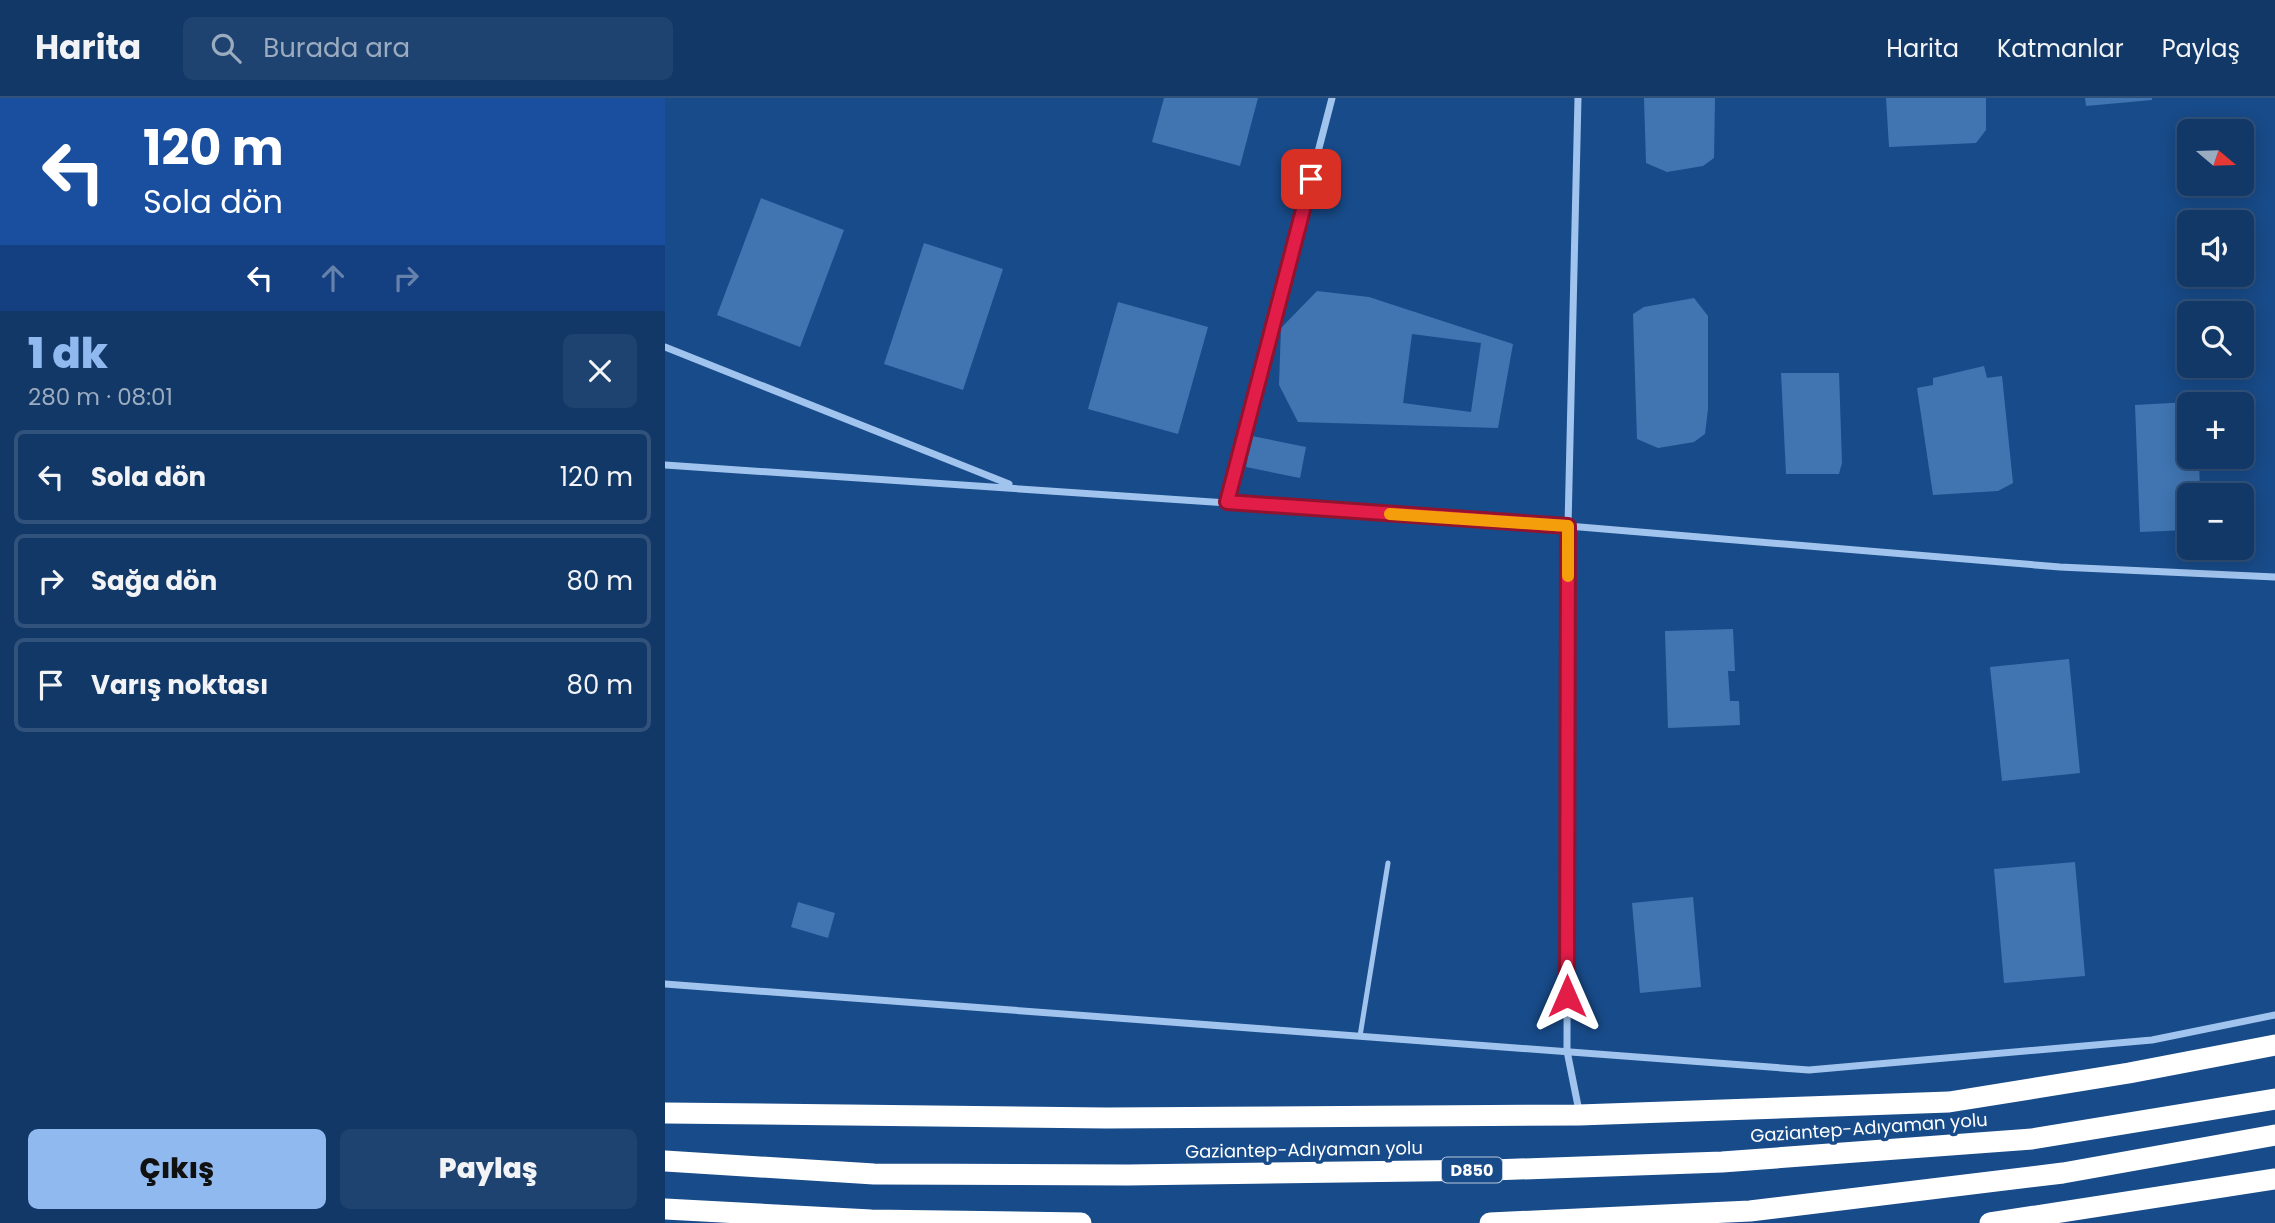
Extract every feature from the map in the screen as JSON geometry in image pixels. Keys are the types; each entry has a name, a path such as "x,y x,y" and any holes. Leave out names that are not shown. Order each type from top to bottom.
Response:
{"highway":[{"path":"665,1113 1092,1118 1579,1115 1949,1101 2129,1073 2275,1045"},
{"name":"Gaziantep-Adıyaman yolu","path":"665,1161 874,1174 1128,1175 1492,1170 1722,1162 2032,1139 2275,1099"},
{"path":"1490,1223 1750,1210 2063,1172 2275,1135"},
{"path":"1990,1223 2275,1179"},
{"path":"665,1209 871,1220 1081,1223"}],"street":[{"path":"1227,502 1332,98"},
{"path":"1579,98 1568,526 1567,1051 1579,1115"},
{"path":"665,347 1018,488"},
{"path":"665,465 1568,526 2060,567 2275,577"},
{"path":"665,984 1809,1070 2152,1040 2275,1016"}],"lane":[{"path":"1360,1036 1388,863"}],"building":[{"path":"1164,98 1258,98 1240,166 1152,142"},
{"path":"1644,98 1715,98 1714,158 1703,166 1667,172 1646,163"},
{"path":"1886,98 1986,98 1986,130 1976,143 1889,147"},
{"path":"2085,98 2152,98 2152,100 2086,106"},
{"path":"761,198 844,230 800,347 717,315"},
{"path":"924,243 1003,269 963,390 884,364"},
{"path":"1317,291 1369,297 1513,344 1498,428 1298,422 1279,385 1281,328","holes":["1412,334 1481,343 1471,412 1403,403"]},
{"path":"1694,298 1708,316 1708,409 1705,434 1694,442 1658,448 1637,439 1633,314 1644,307"},
{"path":"1118,302 1208,327 1178,434 1088,409"},
{"path":"1984,366 1987,378 2002,376 2013,483 1998,491 1933,495 1917,388 1933,385 1933,378"},
{"path":"1781,373 1839,373 1842,463 1839,474 1786,474"},
{"path":"2177,403 2177,469 2199,469 2200,483 2177,483 2177,530 2140,532 2135,405"},
{"path":"1252,436 1306,447 1300,478 1246,467"},
{"path":"1733,629 1735,671 1728,671 1730,701 1739,701 1740,725 1668,728 1665,631"},
{"path":"2069,659 2080,773 2002,781 1990,667"},
{"path":"2075,862 2085,976 2004,983 1994,869"},
{"path":"1693,897 1701,987 1640,993 1632,903"},
{"path":"798,902 835,913 828,938 791,927"}],"slow traffic":[{"path":"1390,514 1568,526 1568,576"}],"route":[{"path":"1311,179 1227,502 1568,526 1567,996"}]}
